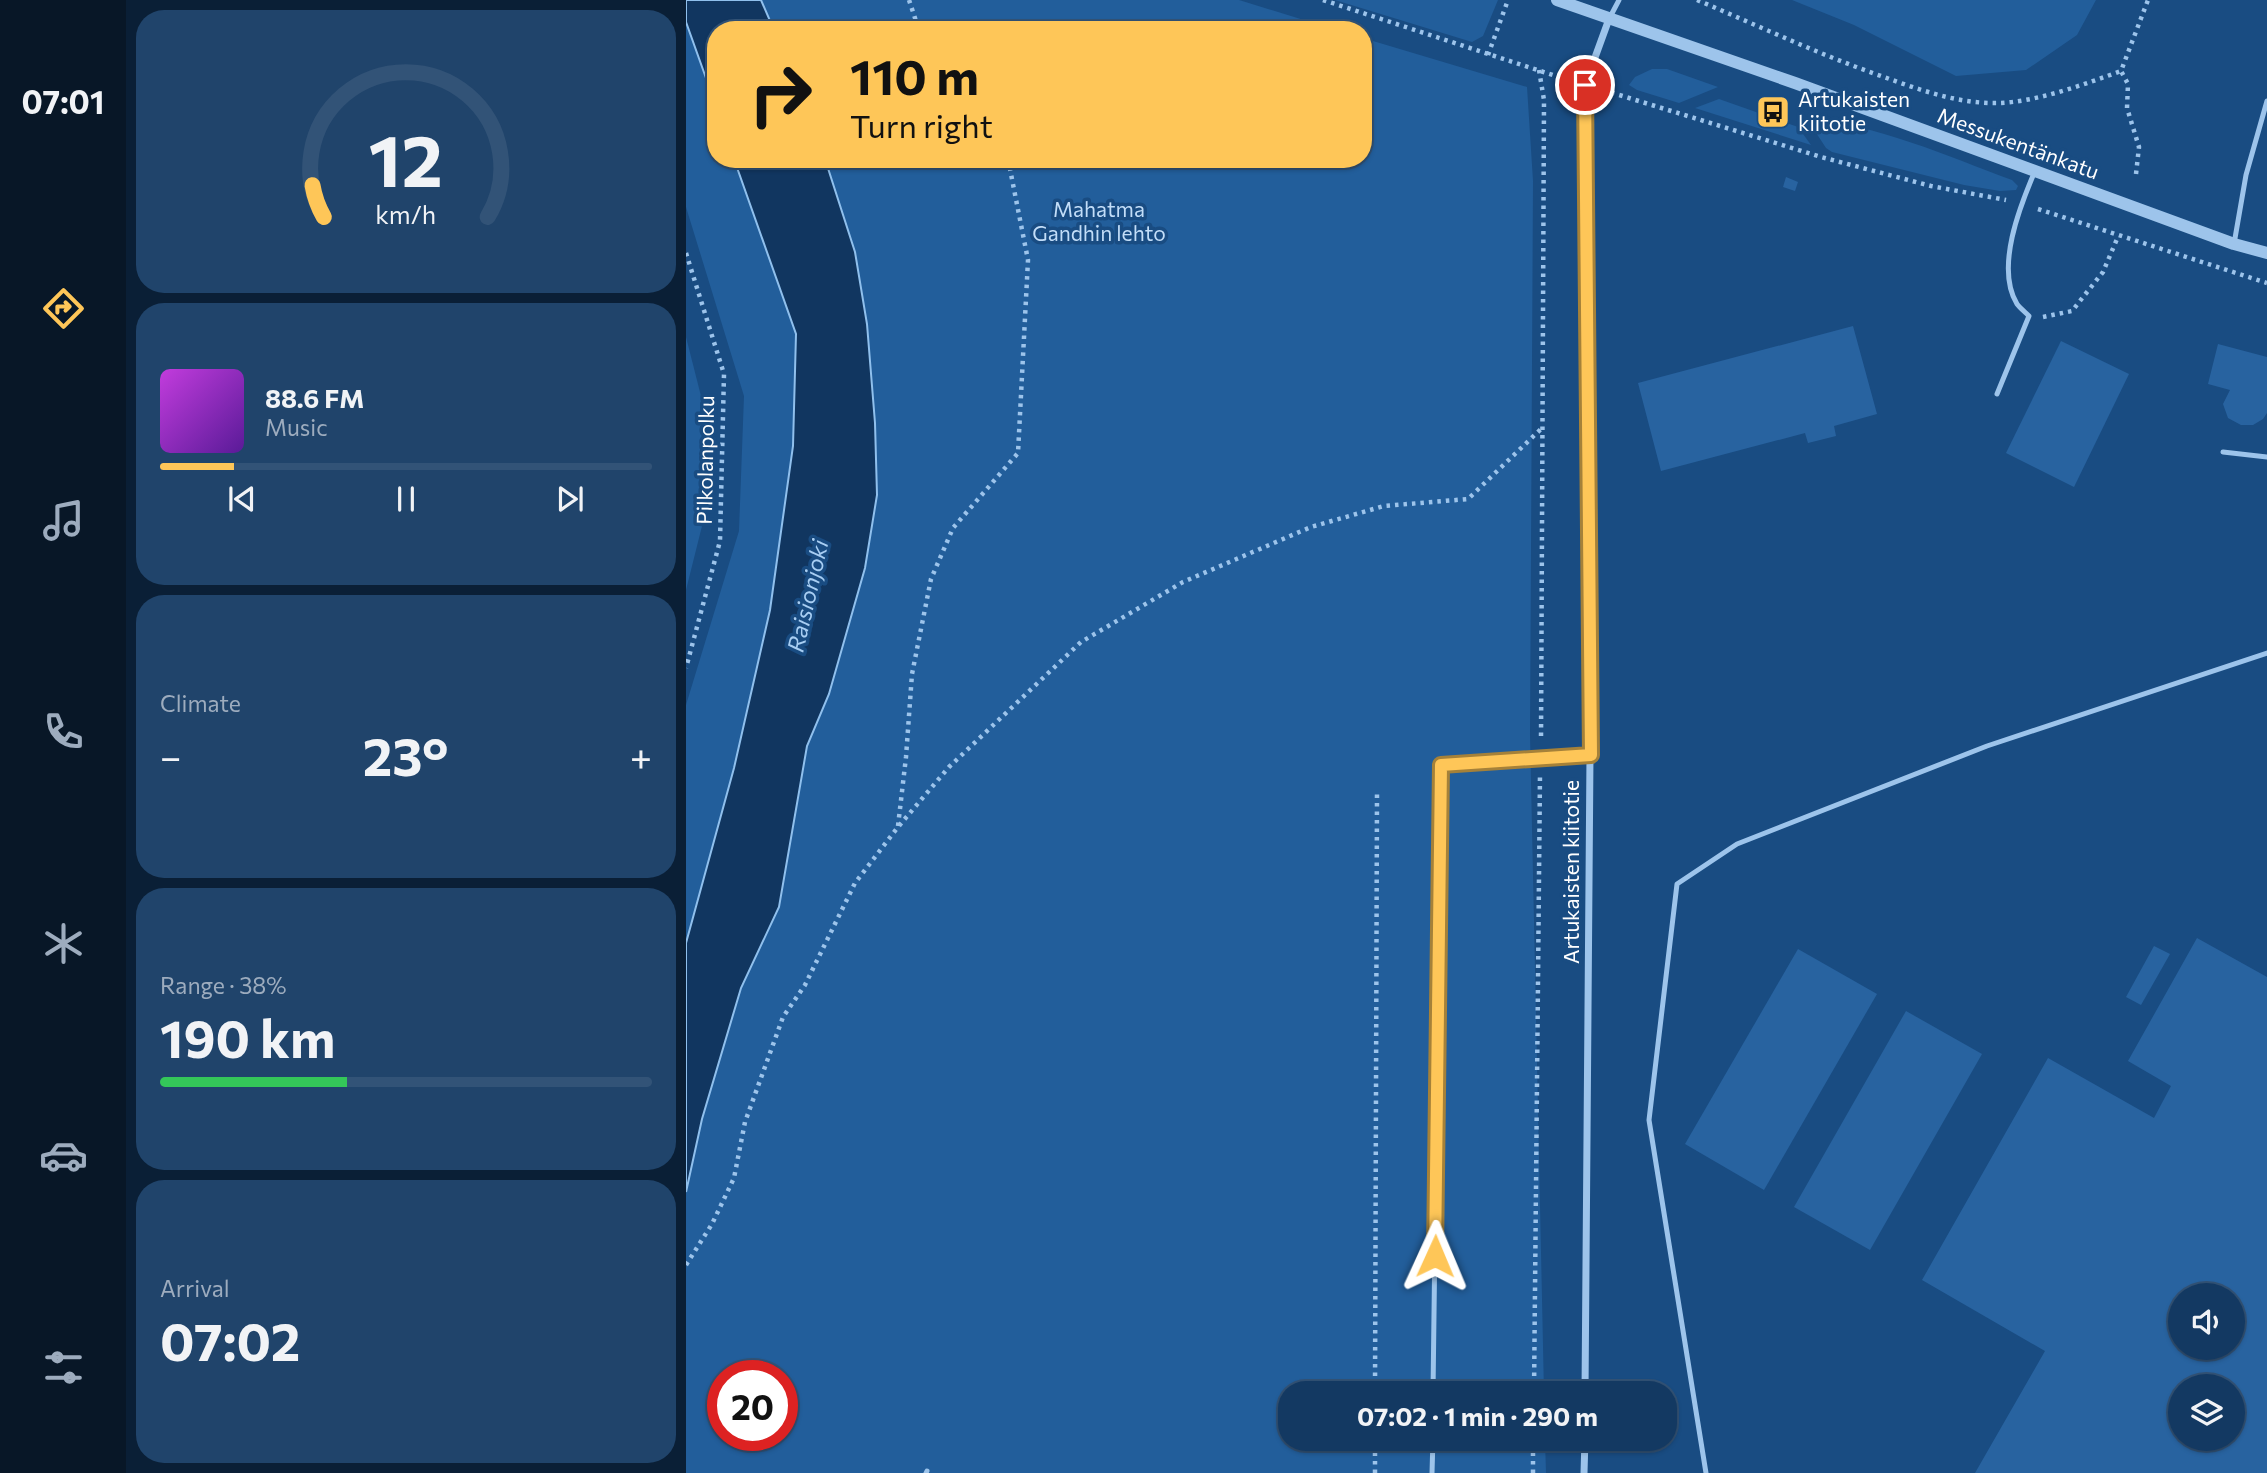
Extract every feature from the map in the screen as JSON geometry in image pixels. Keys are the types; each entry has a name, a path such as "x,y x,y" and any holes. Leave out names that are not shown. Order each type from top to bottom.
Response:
{"street":[{"name":"Messukentänkatu","path":"1557,0 1795,83 2234,244 2267,253"},
{"name":"Artukaisten kiitotie","path":"1585,1381 1591,755 1585,85 1609,19"},
{"path":"1584,1473 1585,1451"}],"lane":[{"path":"1609,19 1619,0"},
{"path":"2234,244 2246,176 2267,101"},
{"path":"1997,394 2029,316 2017,304 2009,284 2008,259 2022,203 2035,171"},
{"path":"2223,452 2267,457"},
{"path":"1706,1473 1649,1120 1677,884 1737,844 1987,746 2267,653"},
{"path":"1433,1381 1441,765 1591,755"},
{"path":"1432,1473 1433,1451"}],"path":[{"path":"909,0 916,21"},
{"path":"1323,0 1488,55 1821,157 1931,186 2022,203 2267,283"},
{"path":"1488,55 1508,0"},
{"path":"1697,0 1850,65 1908,86 1957,99 1998,103 2032,97 2121,71"},
{"path":"2136,174 2139,147 2127,108 2128,84 2121,71 2148,0"},
{"path":"1534,1381 1544,100 1539,70"},
{"path":"898,827 912,674 931,579 953,527 1018,453 1028,260 1010,168"},
{"path":"2029,316 2048,317 2071,311 2103,272 2117,239"},
{"name":"Pilkolanpolku","path":"686,253 724,374 720,541 686,668"},
{"path":"686,1265 712,1224 734,1178 745,1122 783,1017 805,985 855,883 949,767 1082,642 1184,582 1311,527 1384,506 1468,499 1542,428"},
{"path":"1375,1381 1377,792"},
{"path":"1375,1451 1375,1473"},
{"path":"1532,1473 1533,1451"}],"green space":[{"path":"761,0 1239,0 1307,21 770,21"},
{"path":"1335,0 1498,0 1483,36 1472,42"},
{"path":"1792,0 2096,0 2077,35 2026,70 1956,76 1854,25"},
{"path":"686,22 707,81 707,168 737,168 796,334 793,446 770,610 734,768 686,943 686,705 739,531 744,396 686,207"},
{"name":"Mahatma Gandhin lehto","path":"1372,41 1527,87 1533,181 1530,734 1544,1381 1278,1381 1278,1451 1545,1451 1546,1473 686,1473 686,1191 702,1119 741,988 779,907 807,746 829,694 865,568 877,495 875,423 867,324 855,252 828,168 1372,168"},
{"path":"1652,69 1667,69 1718,87 1679,103 1629,85 1635,77"},
{"path":"1719,99 1798,127 1811,145 1695,108"},
{"path":"1807,119 1859,127 1911,142 2012,180 2018,186 2016,190 2000,191 1964,185 1832,152 1826,148"},
{"path":"686,337 703,404 704,518 686,590"}],"water":[{"path":"686,0 761,0 770,21 707,21 707,81 686,22"},
{"name":"Raisionjoki","path":"737,168 828,168 855,252 867,324 875,423 877,495 865,568 829,694 807,746 779,907 741,988 702,1119 686,1192 686,943 734,768 770,610 793,446 796,334"}],"building":[{"path":"1786,177 1798,182 1795,191 1783,187"},
{"path":"1853,326 1877,414 1834,426 1836,436 1808,443 1805,433 1661,471 1638,383"},
{"path":"2061,341 2129,374 2074,487 2006,453"},
{"path":"2218,344 2267,357 2267,413 2253,425 2241,425 2228,418 2223,404 2230,390 2208,384"},
{"path":"2197,938 2267,977 2267,1473 1975,1473 2045,1351 1922,1280 2048,1058 2154,1118 2171,1086 2128,1061"},
{"path":"2154,946 2170,954 2141,1005 2126,997"},
{"path":"1798,949 1877,994 1764,1190 1685,1144"},
{"path":"1906,1011 1982,1054 1870,1250 1794,1207"}],"place":[{"name":"Artukaisten kiitotie","path":"1773,112"}],"route":[{"path":"1435,1256 1441,765 1591,755 1585,85"}]}
